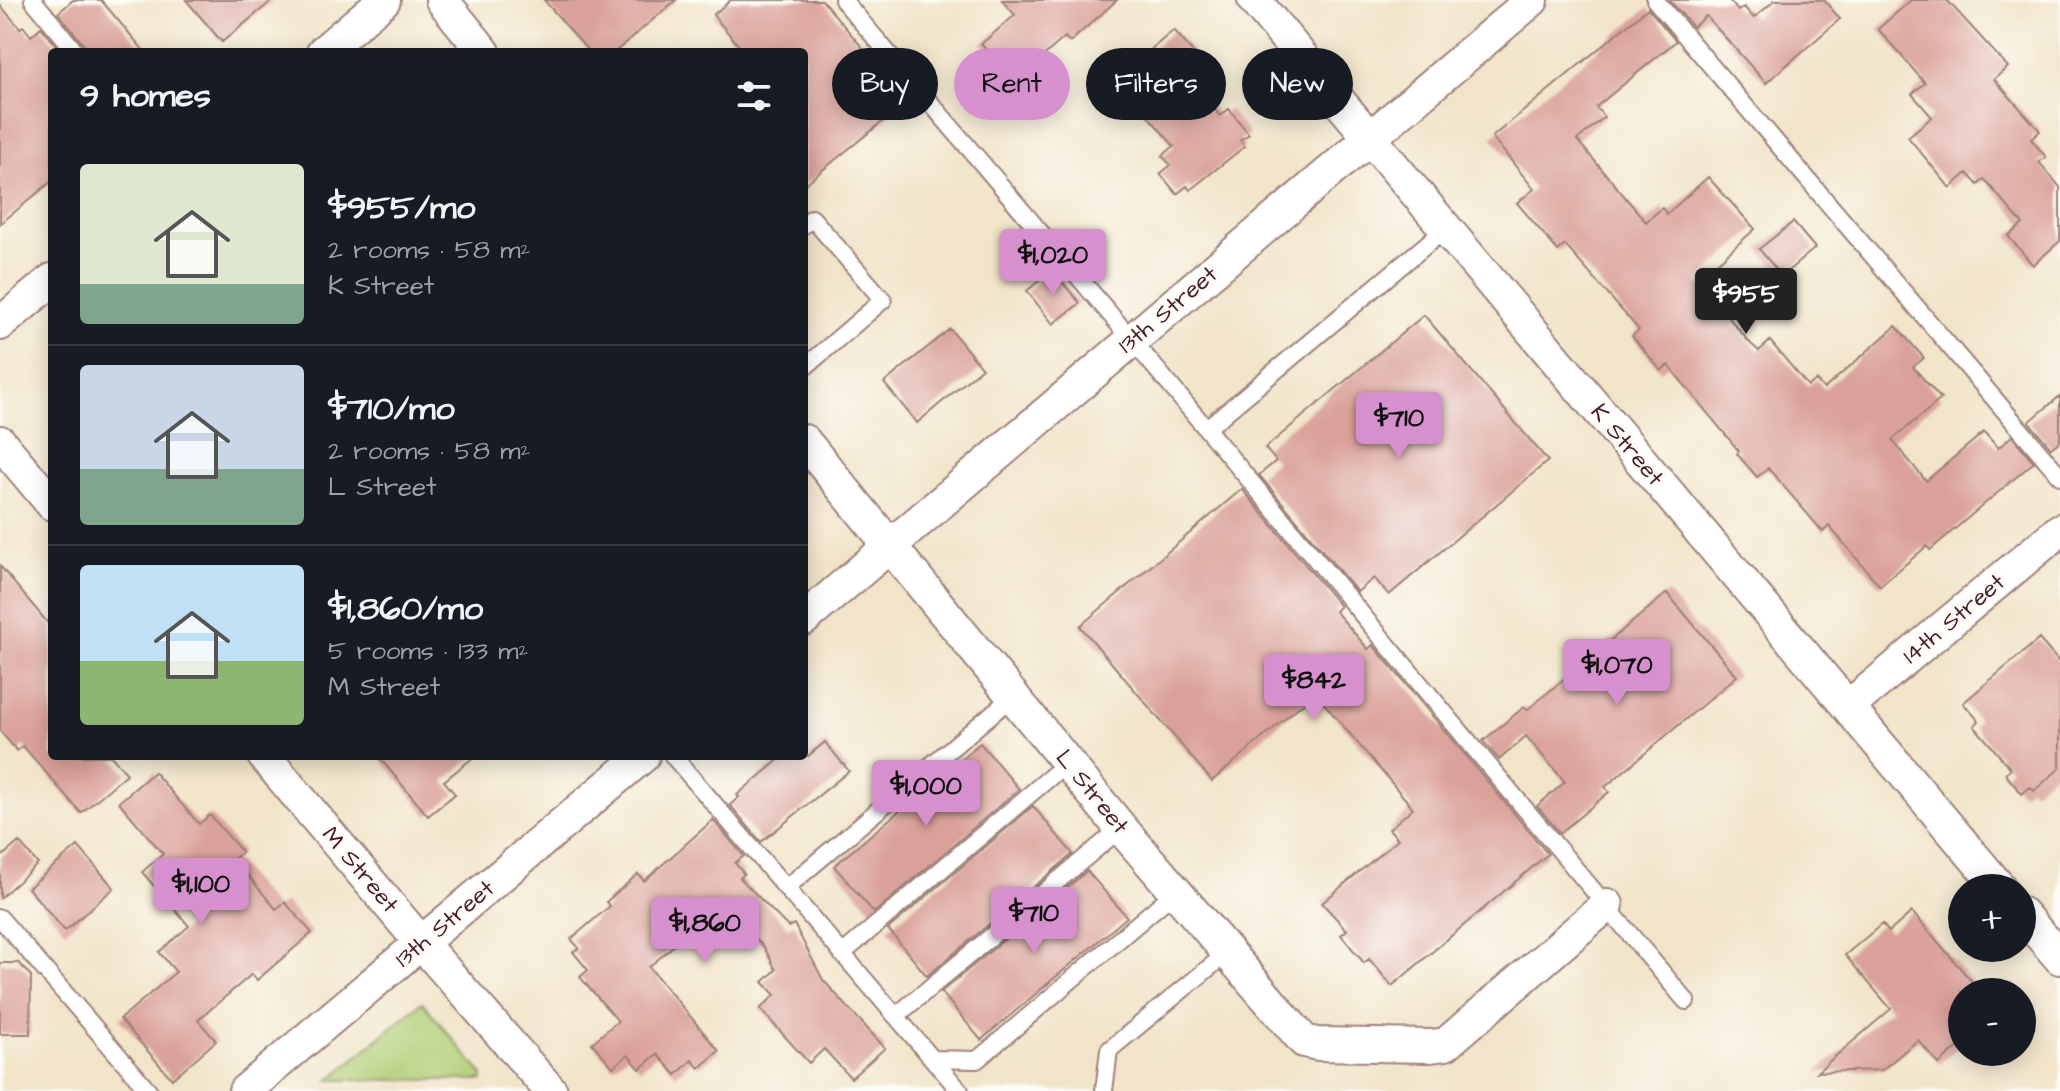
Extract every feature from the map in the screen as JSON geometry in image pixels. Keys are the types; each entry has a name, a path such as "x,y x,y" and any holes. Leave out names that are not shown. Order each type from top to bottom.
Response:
{"street":[{"path":"328,48 384,0"},
{"path":"442,0 481,48"},
{"name":"K Street","path":"1254,0 1988,874"},
{"name":"13th Street","path":"808,616 1532,0"},
{"path":"0,324 48,283"},
{"path":"0,442 48,499"},
{"name":"L Street","path":"808,446 1121,828 1304,1041 1317,1044 1446,1044 1607,905"},
{"name":"14th Street","path":"1848,707 2060,530"},
{"name":"M Street","path":"267,760 551,1091"},
{"name":"13th Street","path":"245,1091 275,1079 422,944 638,760"},
{"path":"2036,930 2060,958"}],"lane":[{"path":"33,0 73,48"},
{"path":"843,0 1207,428 1686,1001"},
{"path":"1655,0 2060,476"},
{"path":"808,222 812,218 883,300 808,365"},
{"path":"1207,428 1445,229"},
{"path":"786,888 1013,696"},
{"path":"676,760 960,1091"},
{"path":"842,954 1068,762"},
{"path":"896,1016 1121,828"},
{"path":"933,1059 977,1060 1176,891"},
{"path":"0,918 149,1091"},
{"path":"1104,1091 1109,1050 1227,953"}],"green space":[{"path":"422,1002 483,1075 483,1080 329,1080"}],"building":[{"path":"73,0 101,0 142,48 85,48 58,13"},
{"path":"186,0 273,0 222,42"},
{"path":"544,0 676,0 620,48 586,48"},
{"path":"731,0 822,0 863,48 832,48 832,120 884,120 808,182 808,48 741,48 713,15"},
{"path":"1002,0 1117,0 1070,42 1065,37 1052,48 985,48 981,44 1015,15"},
{"path":"1669,0 1729,0 1738,11 1744,7 1754,18 1775,0 1824,0 1840,19 1766,83 1706,16 1693,27"},
{"path":"1911,0 1947,0 2008,67 1994,79 2040,131 2031,139 2046,157 2039,162 2060,187 2060,241 2033,265 2008,236 2023,224 1984,179 1978,185 1967,173 1950,188 1908,137 1932,117 1912,94 1925,83 1878,29"},
{"path":"0,5 20,28 23,26 31,36 41,27 59,48 48,48 48,184 0,224"},
{"path":"1648,8 1676,41 1596,107 1604,117 1577,140 1646,222 1662,208 1667,214 1708,177 1755,229 1697,281 1751,344 1759,351 1770,341 1808,386 1816,380 1824,389 1896,326 1924,358 1913,367 1941,399 1892,440 1926,481 1984,432 1998,448 2012,436 2034,462 1930,550 1927,546 1880,586 1829,526 1823,532 1768,468 1757,477 1668,365 1661,371 1632,336 1639,330 1565,245 1558,251 1517,203 1534,189 1492,137"},
{"path":"1174,30 1189,48 1153,48"},
{"path":"1229,109 1249,134 1240,140 1245,146 1190,190 1187,186 1177,194 1160,174 1171,165 1162,156 1174,146 1151,120 1226,120"},
{"path":"1793,222 1815,248 1782,276 1759,249"},
{"path":"1052,270 1080,303 1053,324 1027,291"},
{"path":"1424,315 1548,461 1389,595 1374,578 1357,592 1259,475 1276,461 1265,448"},
{"path":"950,329 982,368 917,423 884,383"},
{"path":"2060,396 2060,441 2051,448 2029,422"},
{"path":"1242,489 1340,606 1335,611 1368,649 1373,645 1548,854 1392,986 1369,959 1364,963 1341,935 1347,930 1322,903 1398,839 1389,829 1413,808 1315,693 1212,781 1080,626"},
{"path":"0,566 48,623 48,760 115,760 127,774 81,813 23,746 17,751 0,731"},
{"path":"1667,593 1737,676 1605,787 1609,792 1560,833 1537,806 1565,782 1526,736 1499,760 1483,741 1524,707 1527,710"},
{"path":"2039,639 2060,663 2060,768 2034,791 2030,787 2022,794 2005,774 2011,769 1974,726 1979,721 1963,703"},
{"path":"825,742 849,771 761,842 730,805 739,797 737,795 778,760 808,760 808,756"},
{"path":"980,743 1019,789 874,913 834,866"},
{"path":"381,760 470,760 444,781 455,794 428,816"},
{"path":"154,772 199,824 210,815 242,852 234,859 276,909 285,902 312,933 257,980 252,974 198,1020 216,1041 172,1079 120,1019 176,972 159,952 189,926 142,872 163,854 119,802"},
{"path":"1033,806 1073,854 927,976 888,929"},
{"path":"713,820 744,856 735,863 744,874 740,878 788,927 794,924 823,980 885,1048 851,1078 824,1049 809,1063 760,1009 775,995 763,982 776,970 764,947 722,903 649,967 719,1051 699,1068 692,1060 676,1075 657,1054 640,1069 628,1055 613,1067 592,1043 618,1021 580,977 588,970 573,952 579,948 571,939 610,906 606,902 638,874 644,881"},
{"path":"19,842 38,864 0,898 0,858"},
{"path":"78,846 114,888 65,931 28,888"},
{"path":"1087,871 1127,917 981,1040 941,992"},
{"path":"1912,912 1948,954 1948,962 1955,962 1969,978 1948,978 1948,1056 1939,1064 1918,1040 1882,1070 1817,1072 1891,1009 1845,955 1882,924 1889,932"},
{"path":"0,963 19,963 31,976 30,1034 0,1034"}]}
